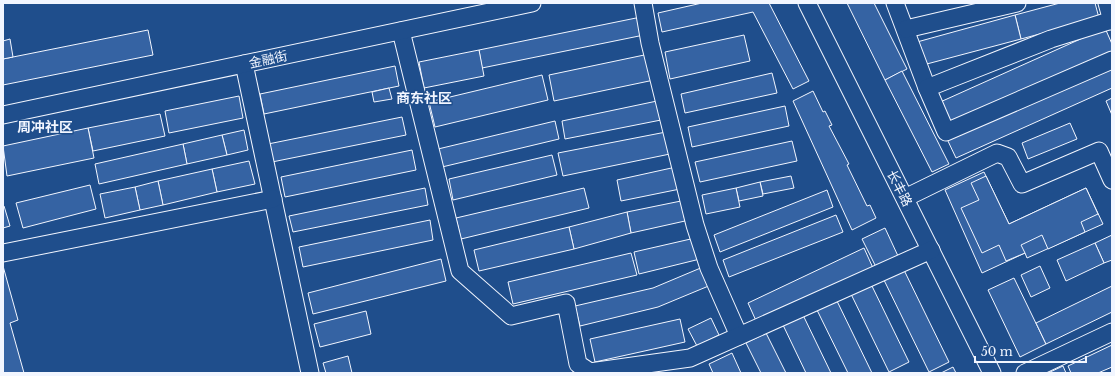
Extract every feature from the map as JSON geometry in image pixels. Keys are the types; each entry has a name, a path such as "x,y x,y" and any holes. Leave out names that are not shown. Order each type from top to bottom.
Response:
{"street":[{"name":"金融街","path":"3,115 532,3"},
{"path":"643,3 650,43 695,225 709,268 739,336"},
{"name":"长丰路","path":"807,3 992,373"},
{"path":"895,3 927,88 946,132 1112,60"},
{"path":"906,29 1017,3"},
{"path":"927,88 1051,39 1112,20 1107,3"},
{"path":"400,31 460,271 511,316 566,303 578,364 590,372 690,358 930,250"},
{"path":"244,64 310,373"},
{"path":"904,198 997,154 1008,157 1022,184 1099,150 1112,180"},
{"path":"3,253 273,199"},
{"path":"1025,373 1112,332"}],"building":[{"path":"702,3 769,3 809,81 793,89 753,12 662,32 658,13"},
{"path":"847,3 874,3 907,69 885,80"},
{"path":"1060,3 1095,3 1099,18 1021,39 1015,15"},
{"path":"1015,15 1021,39 923,65 917,42"},
{"path":"641,17 644,35 482,68 479,50"},
{"path":"1105,28 1112,44 1112,51 948,124 938,103"},
{"path":"148,30 153,55 3,85 3,59"},
{"path":"744,35 750,61 670,79 665,52"},
{"path":"10,39 13,57 3,59 3,41"},
{"path":"479,50 484,76 424,88 419,62"},
{"path":"649,54 654,80 554,101 549,75"},
{"path":"1112,65 1112,88 956,158 947,139"},
{"path":"395,66 399,86 264,114 260,94"},
{"path":"902,71 949,164 932,172 885,80"},
{"path":"772,73 777,93 685,113 681,94"},
{"path":"542,75 548,100 435,127 429,102"},
{"path":"389,88 392,99 374,102 372,92"},
{"path":"813,91 823,112 825,111 832,125 829,126 849,164 847,165 867,206 870,205 876,218 852,230 793,101"},
{"path":"239,96 243,118 169,133 165,111"},
{"path":"1112,98 1112,115 1106,101"},
{"path":"657,101 661,120 565,139 562,121"},
{"path":"785,106 789,126 692,147 688,127"},
{"path":"160,114 165,136 93,151 88,128"},
{"path":"402,117 406,135 272,162 268,144"},
{"path":"555,121 559,139 442,167 438,149"},
{"path":"1070,123 1077,139 1028,159 1022,143"},
{"path":"88,128 94,158 7,176 3,146"},
{"path":"244,130 248,150 227,155 222,135"},
{"path":"666,132 670,154 563,176 558,153"},
{"path":"222,135 227,155 187,164 183,144"},
{"path":"792,141 797,161 700,182 695,162"},
{"path":"183,144 187,164 99,184 95,164"},
{"path":"412,150 416,170 285,197 281,177"},
{"path":"552,155 557,175 453,200 449,179"},
{"path":"249,161 255,184 217,192 212,169"},
{"path":"676,167 680,189 621,201 617,180"},
{"path":"212,169 217,192 163,205 158,181"},
{"path":"984,172 1009,224 1086,188 1103,224 1027,258 1025,253 982,273 945,190"},
{"path":"791,176 794,188 763,194 760,182"},
{"path":"986,176 1009,224 1086,188 1098,214 1081,222 1085,232 1048,249 1042,235 1021,245 1025,253 1006,261 999,245 982,253 961,208 979,200 971,183"},
{"path":"158,181 163,205 140,210 135,187"},
{"path":"760,182 763,196 739,201 736,188"},
{"path":"90,185 96,209 23,228 16,203"},
{"path":"135,187 140,210 105,218 100,194"},
{"path":"425,188 428,205 293,232 289,216"},
{"path":"584,188 589,208 461,239 456,218"},
{"path":"736,188 740,207 706,214 702,195"},
{"path":"827,190 833,207 720,252 714,235"},
{"path":"681,201 685,221 631,233 627,212"},
{"path":"4,206 10,226 3,228 3,207"},
{"path":"627,212 631,233 574,249 569,227"},
{"path":"836,215 843,232 729,277 723,260"},
{"path":"430,220 433,240 303,267 299,247"},
{"path":"569,227 574,249 479,271 474,250"},
{"path":"885,228 898,256 876,267 862,239"},
{"path":"1112,235 1112,260 1104,263 1095,243"},
{"path":"695,238 700,259 639,274 634,252"},
{"path":"1095,243 1104,263 1066,281 1057,260"},
{"path":"864,248 873,268 757,323 748,303"},
{"path":"631,253 637,275 513,304 508,282"},
{"path":"441,259 446,281 313,314 308,293"},
{"path":"3,266 18,320 10,323 24,373 3,373"},
{"path":"902,266 949,362 929,372 882,276"},
{"path":"1040,266 1050,288 1031,297 1021,275"},
{"path":"703,267 711,285 658,307 580,326 575,306 653,288"},
{"path":"1014,278 1046,344 1020,357 988,290"},
{"path":"870,282 909,362 889,372 850,292"},
{"path":"1112,286 1112,312 1046,344 1036,323"},
{"path":"836,299 872,373 848,373 816,308"},
{"path":"366,311 371,334 320,347 314,324"},
{"path":"803,315 831,373 806,373 783,325"},
{"path":"711,318 719,335 697,346 688,329"},
{"path":"680,319 685,342 595,362 590,339"},
{"path":"766,333 786,373 761,373 746,343"},
{"path":"1112,345 1112,367 1098,373 1071,373 1068,366"},
{"path":"732,353 741,373 713,373 709,364"},
{"path":"348,356 352,373 326,373 323,363"},
{"path":"1063,366 1066,373 1048,373"},
{"path":"953,367 956,373 941,373"}],"district":[{"name":"商东社区","path":"424,98"},
{"name":"周冲社区","path":"45,127"}]}
